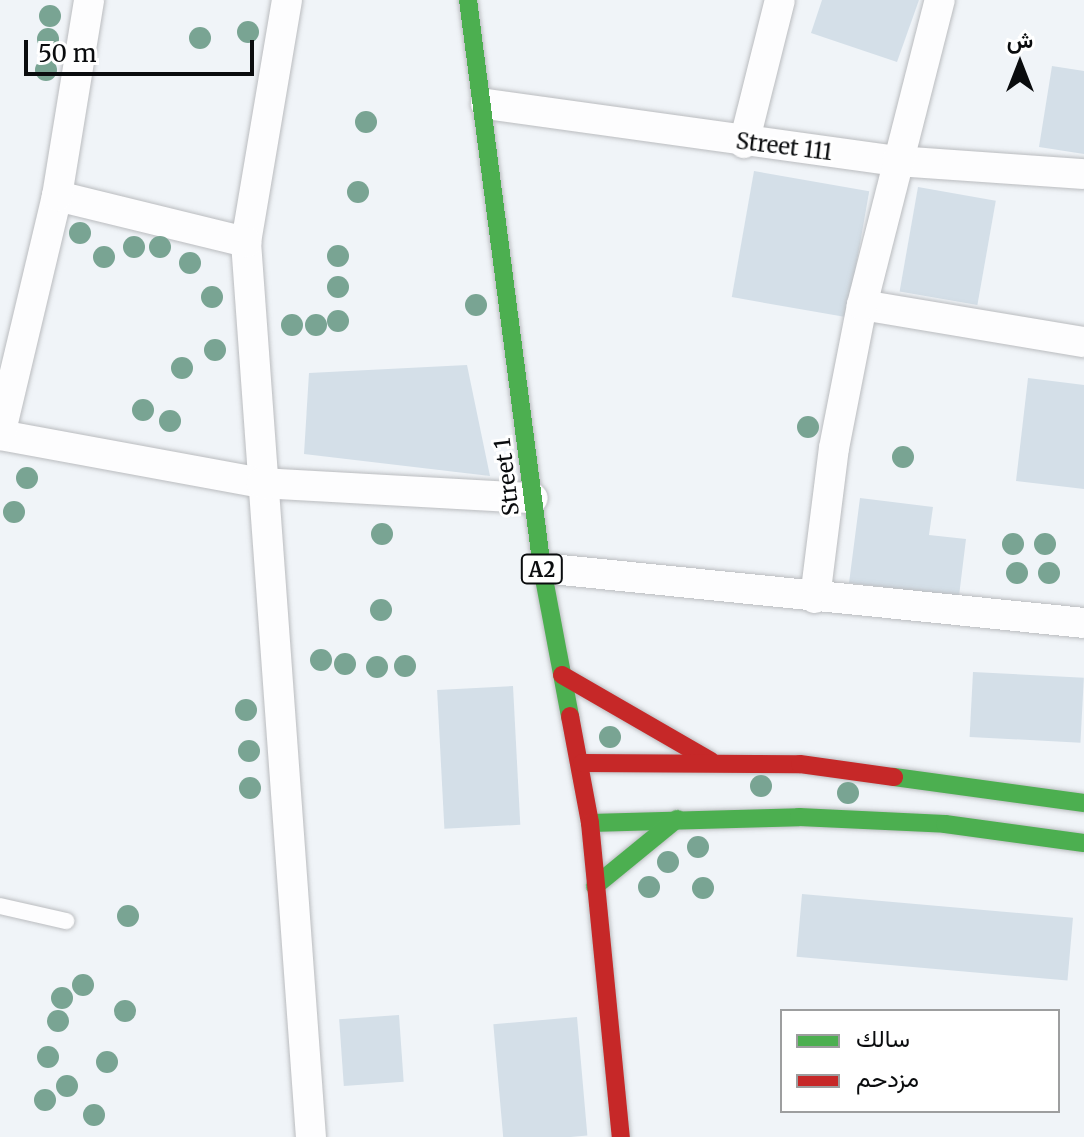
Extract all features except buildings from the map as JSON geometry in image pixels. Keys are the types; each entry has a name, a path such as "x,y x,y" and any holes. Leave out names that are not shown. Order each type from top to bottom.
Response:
{"main road":[{"name":"Street 1","path":"468,0 486,104 542,568 582,763 621,1137"},
{"path":"562,675 711,761"},
{"path":"582,763 711,761 800,764 1084,803"},
{"path":"799,817 800,764"},
{"path":"590,823 799,817 945,824 1084,843"},
{"path":"595,886 677,819"}],"street":[{"path":"89,0 57,196 0,435 262,483 533,498"},
{"path":"287,0 246,242 311,1137"},
{"path":"744,143 780,0"},
{"path":"815,598 834,448 862,305 940,0"},
{"name":"Street 111","path":"486,104 744,143 897,161 1084,174"},
{"path":"57,196 246,242"},
{"path":"862,305 1084,342"},
{"path":"542,568 1084,623"}],"lane":[{"path":"0,906 66,921"}],"traffic: fast":[{"path":"468,0 542,568 570,716"},
{"path":"894,777 1084,803"},
{"path":"590,823 799,817 945,824 1084,843"},
{"path":"595,886 677,819"}],"traffic: jam":[{"path":"562,675 711,761"},
{"path":"570,716 590,823 621,1137"},
{"path":"582,763 800,764 894,777"}]}
